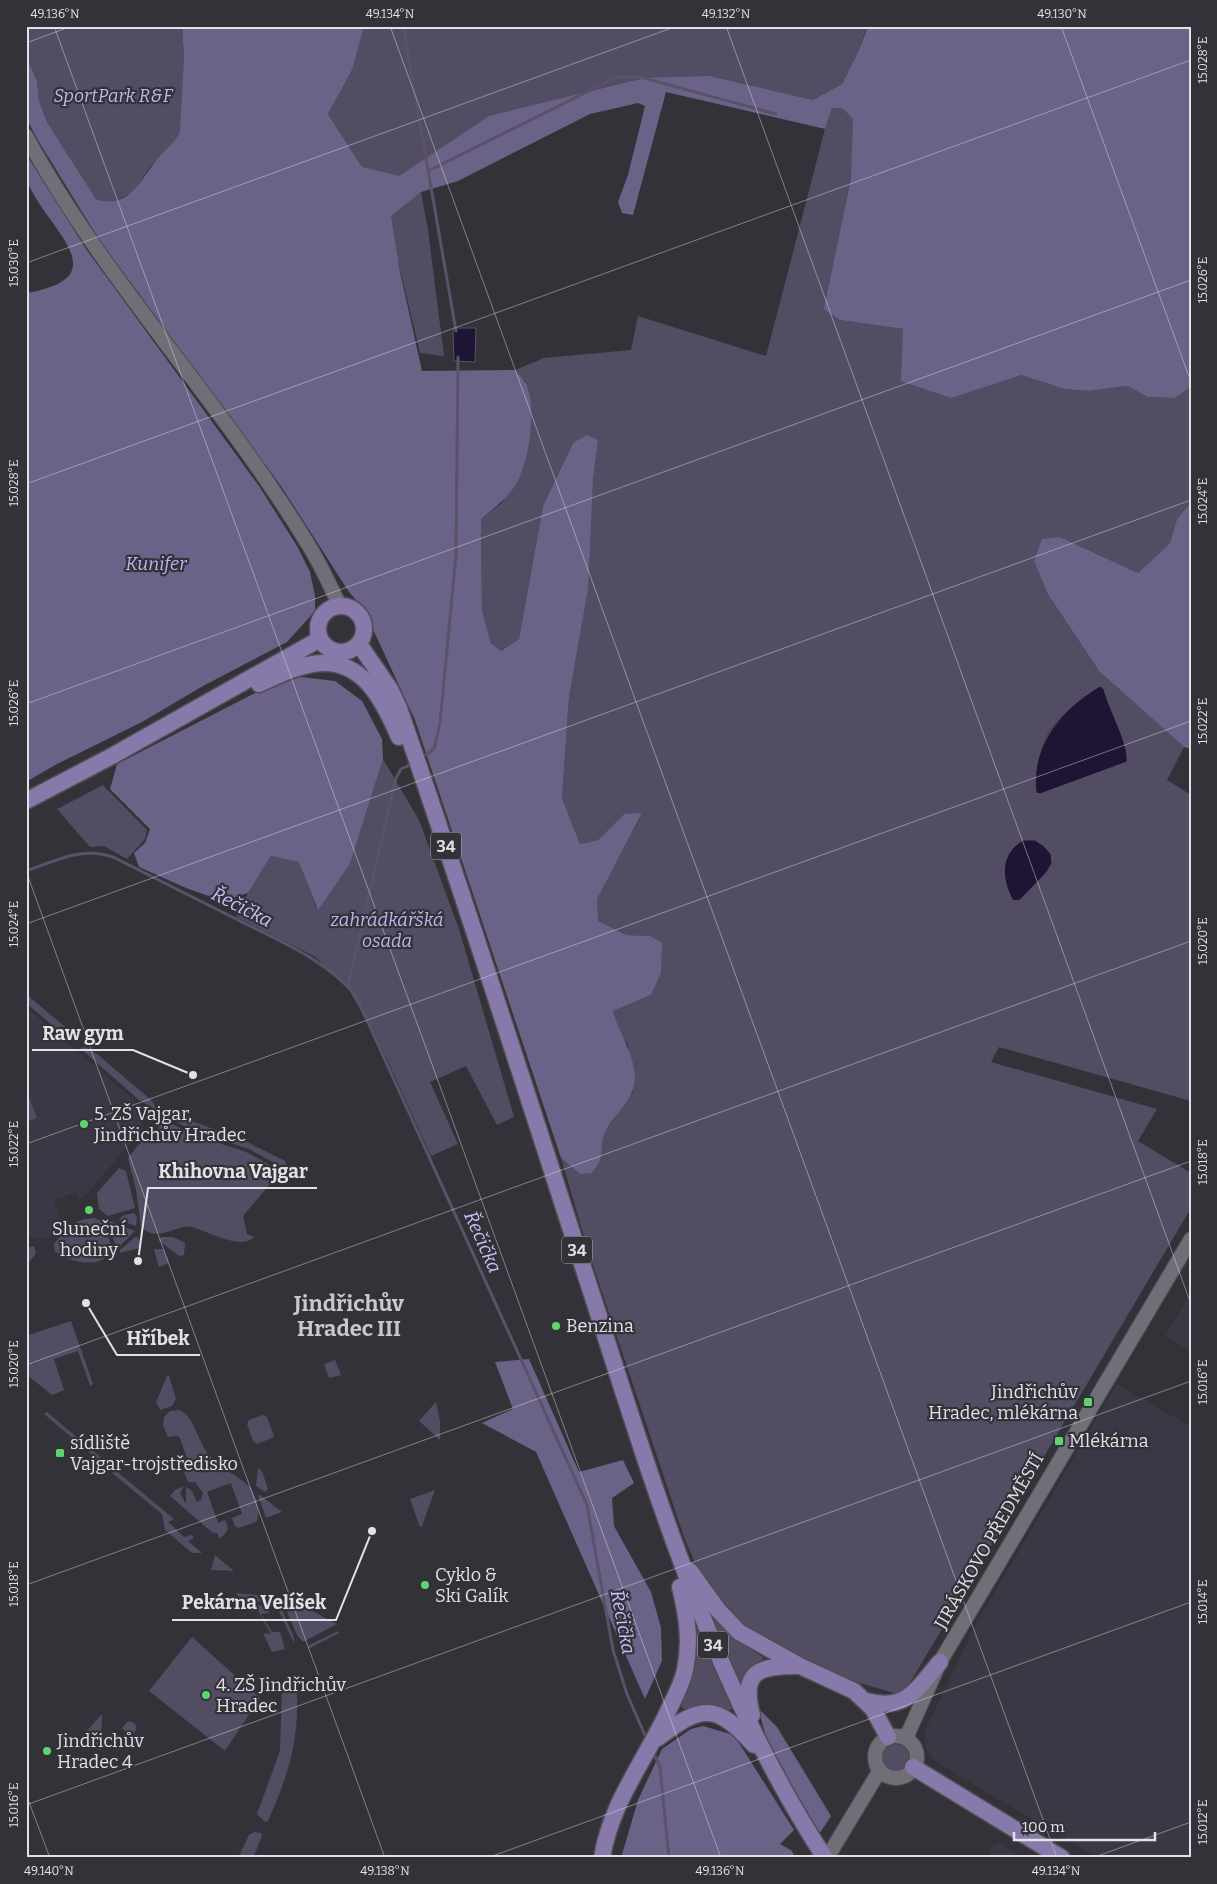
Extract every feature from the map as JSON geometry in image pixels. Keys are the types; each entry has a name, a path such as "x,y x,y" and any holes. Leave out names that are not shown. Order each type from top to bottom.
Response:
{"main road":[{"path":"26,136 66,204 103,260 269,484 310,547 340,606"},
{"path":"340,606 353,610 361,620 364,632 359,644 354,648 341,652 329,649 320,639 318,628 321,617 329,609 340,606"},
{"name":"34","path":"26,801 320,639"},
{"name":"34","path":"359,644 390,690 416,755 674,1544 721,1665 770,1762 826,1858"},
{"name":"34","path":"214,698 303,666 315,664 335,665 360,676 373,686 386,706 402,742 416,755"},
{"name":"JIRÁSKOVO PŘEDMĚSTÍ","path":"906,1738 940,1662 1191,1239"},
{"path":"674,1544 718,1610 730,1624 748,1639 800,1666 854,1690 873,1709 888,1737"},
{"path":"602,1858 608,1830 620,1798 654,1741 681,1684 687,1659 687,1622 674,1544"},
{"path":"866,1701 879,1704 898,1703 914,1693 940,1662"},
{"path":"758,1739 747,1691 752,1677 767,1667 800,1666"},
{"path":"654,1741 686,1717 710,1713 725,1718 741,1730 770,1762"},
{"path":"888,1737 906,1738 915,1748 916,1761 914,1767 897,1778 891,1777 880,1770 875,1754 879,1744 888,1737"},
{"path":"914,1767 1062,1858"},
{"path":"826,1858 880,1770"}],"shaded area":[{"path":"455,328 476,328 475,362 454,361 453,331"},
{"path":"1100,686 1104,689 1122,736 1127,754 1127,762 1040,794 1036,793 1035,776 1038,760 1051,730 1073,706"},
{"path":"1023,840 1035,840 1044,846 1051,854 1052,863 1047,872 1020,900 1013,901 1006,884 1004,868 1010,852"},
{"name":"5. ZŠ Vajgar, Jindřichův Hradec","path":"26,1007 130,1097 136,1104 143,1128 83,1198 79,1198 76,1192 54,1200 62,1223 49,1238 43,1239 35,1239 26,1233"},
{"path":"1191,1292 1191,1352 1165,1336"},
{"path":"1117,1384 1191,1427 1191,1858 1098,1858 939,1764 932,1758 926,1748 925,1731 975,1626"},
{"path":"999,1842 1023,1858 987,1858 992,1845"}],"green space":[{"name":"SportPark R&F","path":"26,26 182,26 184,56 181,132 177,139 150,167 134,191 116,201 106,203 96,199 47,122 39,101 37,81 26,56"},
{"path":"182,26 364,26 352,70 328,114 362,167 399,176 489,116 645,78 710,76 813,100 842,84 859,50 868,26 1191,26 1191,387 1175,398 1148,397 1127,386 1089,391 1064,389 1021,375 951,398 901,381 903,329 840,320 824,309 851,179 853,119 842,108 832,108 825,129 666,92 633,215 622,213 618,202 628,175 645,106 638,103 590,114 458,181 421,192 391,216 400,272 422,371 515,370 524,380 529,392 531,404 530,433 521,474 509,494 481,519 482,610 491,643 501,651 519,639 543,506 573,443 587,435 598,440 593,480 588,588 569,697 562,798 580,844 598,840 624,814 642,813 597,899 598,921 626,935 650,936 662,943 661,973 651,995 613,1011 629,1051 635,1072 635,1082 632,1092 604,1134 600,1160 592,1173 580,1174 561,1158 415,720 362,608 347,589 281,486 100,241 26,118 26,56 37,81 39,101 47,122 96,199 107,202 117,201 125,197 133,191 180,132 184,56"},
{"path":"353,26 867,26 859,50 842,84 813,100 710,76 416,165 428,230 444,356 420,353 378,177 362,167 328,114 352,70"},
{"path":"832,108 842,108 853,119 854,141 840,320 903,329 989,384 1021,375 1064,389 1089,391 1127,386 1148,397 1175,398 1191,387 1191,502 1177,519 1170,543 1138,573 1060,537 1100,672 1184,747 1167,780 1191,795 1191,1101 999,1047 991,1062 1157,1109 1138,1141 1191,1173 1191,1208 904,1693 894,1693 850,1680 747,1631 720,1604 698,1570 684,1537 588,1250 561,1158 580,1174 600,1160 605,1131 633,1091 628,1045 618,1030 613,1011 651,995 650,936 626,935 598,922 596,899 642,814 624,814 598,840 580,844 562,798 569,697 582,618 598,440 573,443 543,506 519,639 501,651 491,643 482,610 481,519 503,502 526,382 515,370 544,358 631,350 638,316 766,356","holes":["1104,689 1122,736 1126,762 1040,794 1036,793 1037,764 1043,744 1052,727 1068,711","1023,840 1035,840 1047,872 1020,900 1013,901"]},
{"name":"Kunifer","path":"26,154 86,249 259,486 297,546 310,572 315,596 315,611 287,642 203,686 142,722 55,765 26,782 26,293 54,286 69,276 73,263 69,249 36,199 27,181 25,171"},
{"path":"1191,502 1191,749 1184,747 1100,672 1048,594 1034,561 1042,539 1060,537 1138,573 1170,543 1177,519"},
{"path":"301,677 335,681 362,701 382,739 383,759 350,864 318,910 299,862 271,856 248,893 223,901 186,888 139,867 134,853 145,843 150,829 110,789 117,764 261,690"},
{"name":"zahrádkářšká osada","path":"383,759 419,820 459,929 514,1117 497,1125 466,1066 430,1082 458,1144 431,1156 386,1057 347,986 314,956 236,917 248,893 271,856 300,862 317,909 350,864"},
{"path":"103,785 147,830 145,839 127,859 104,846 90,847 57,809"},
{"path":"26,994 71,1032 71,1041 26,1003"},
{"path":"85,1047 97,1054 150,1099 156,1110 139,1100 80,1048"},
{"path":"26,1089 37,1118 26,1122"},
{"path":"172,1114 241,1139 285,1161 288,1171 249,1149 193,1131 165,1116"},
{"path":"162,1119 194,1135 246,1152 281,1171 243,1216 247,1234 254,1237 249,1241 241,1242 224,1239 192,1227 154,1234 141,1227 136,1190 128,1158 144,1138 148,1137 154,1140 160,1137 159,1124"},
{"path":"119,1168 126,1171 135,1208 108,1216 99,1209 97,1193"},
{"path":"134,1213 137,1217 136,1226 119,1220 122,1216"},
{"path":"95,1218 103,1222 113,1250 108,1256 94,1262 85,1262 68,1259 55,1251 54,1244 72,1225 82,1220"},
{"path":"110,1221 135,1231 117,1249 108,1224"},
{"path":"135,1237 138,1237 142,1247 120,1253 120,1250"},
{"path":"161,1237 173,1237 185,1243 184,1255 179,1256 158,1240"},
{"path":"34,1246 36,1254 26,1265 26,1248"},
{"path":"163,1249 169,1263 159,1267 154,1250"},
{"path":"71,1321 93,1384 90,1386 78,1351 54,1359 64,1390 52,1395 26,1374 26,1336"},
{"path":"529,1359 579,1472 623,1460 634,1483 612,1498 614,1526 651,1592 661,1628 662,1661 645,1699 536,1452 482,1423 513,1409 495,1362"},
{"path":"335,1360 341,1375 329,1378 324,1364"},
{"path":"167,1376 169,1376 176,1399 172,1406 160,1410 156,1402"},
{"path":"436,1402 440,1421 440,1440 419,1421"},
{"path":"180,1410 193,1424 209,1455 218,1464 249,1486 258,1509 256,1522 239,1528 235,1526 232,1518 242,1514 231,1483 207,1492 218,1523 225,1520 227,1526 226,1532 220,1539 216,1532 214,1534 170,1496 175,1490 184,1486 180,1493 186,1504 186,1487 192,1491 197,1502 201,1500 203,1493 195,1482 188,1482 184,1472 191,1469 180,1439 178,1436 168,1437 163,1425 164,1417 170,1411"},
{"path":"47,1412 111,1466 109,1469 44,1414"},
{"path":"263,1415 267,1417 274,1436 257,1444 253,1441 247,1424 249,1420"},
{"path":"258,1468 262,1471 268,1489 265,1492 256,1486"},
{"path":"115,1470 174,1519 168,1522 184,1537 192,1535 194,1538 188,1541 202,1553 192,1553 165,1530 162,1514 112,1473"},
{"path":"435,1490 422,1526 420,1527 410,1499"},
{"path":"258,1495 260,1495 282,1512 266,1518"},
{"path":"215,1555 234,1571 211,1570"},
{"path":"236,1593 257,1595 262,1602 240,1599"},
{"path":"243,1603 265,1606 270,1613 261,1614 272,1632 280,1632 285,1649 272,1652 263,1633 271,1634 256,1607"},
{"path":"276,1605 281,1607 294,1638 294,1643"},
{"path":"284,1605 310,1610 337,1624 303,1642 297,1635"},
{"path":"712,1613 740,1642 764,1658 747,1671 741,1683 738,1683 708,1616"},
{"path":"338,1631 339,1633 308,1649 309,1645"},
{"path":"698,1631 732,1709 727,1712 698,1707 685,1711 681,1706 692,1674 694,1632"},
{"name":"4. ZŠ Jindřichův Hradec","path":"192,1637 260,1698 225,1751 149,1691"},
{"path":"296,1683 297,1720 292,1754 282,1787 268,1821 265,1822 257,1814 280,1751 282,1685"},
{"path":"758,1708 777,1727 831,1816 818,1836 768,1744"},
{"path":"102,1714 101,1751 85,1737 85,1733"},
{"path":"131,1721 136,1725 136,1730 131,1737 122,1728 127,1722"},
{"path":"703,1726 734,1735 794,1830 780,1844 792,1851 795,1858 621,1858 638,1800 662,1749 691,1729"},
{"path":"895,1743 905,1747 909,1757 905,1767 895,1771 885,1767 881,1757 885,1747"},
{"path":"254,1832 261,1833 262,1836 253,1858 238,1858 249,1835"}],"waterway":[{"path":"403,26 456,331"},
{"path":"428,171 617,77 640,77 776,114"},
{"path":"421,758 434,749 440,723 456,555 458,357"},
{"path":"348,986 396,778 401,769 412,764"},
{"name":"Řečička","path":"26,871 58,859 80,854 91,853 113,857 316,961 344,983 356,996 587,1505 613,1650 627,1694 647,1740"},
{"name":"Řečička","path":"653,1752 660,1767 669,1858"}],"place":[{"name":"Raw gym","path":"193,1075"},
{"name":"5. ZŠ Vajgar, Jindřichův Hradec","path":"84,1124"},
{"name":"Sluneční hodiny","path":"89,1210"},
{"name":"Khihovna Vajgar","path":"138,1261"},
{"name":"Hříbek","path":"86,1303"},
{"name":"Benzina","path":"556,1326"},
{"name":"Jindřichův Hradec, mlékárna","path":"1088,1402"},
{"name":"Mlékárna","path":"1059,1441"},
{"name":"sídliště Vajgar-trojstředisko","path":"60,1453"},
{"name":"Pekárna Velíšek","path":"372,1531"},
{"name":"Cyklo & Ski Galík","path":"425,1585"},
{"name":"4. ZŠ Jindřichův Hradec","path":"206,1695"},
{"name":"Jindřichův Hradec 4","path":"47,1751"}],"district":[{"name":"Jindřichův Hradec III","path":"349,1316"}]}
